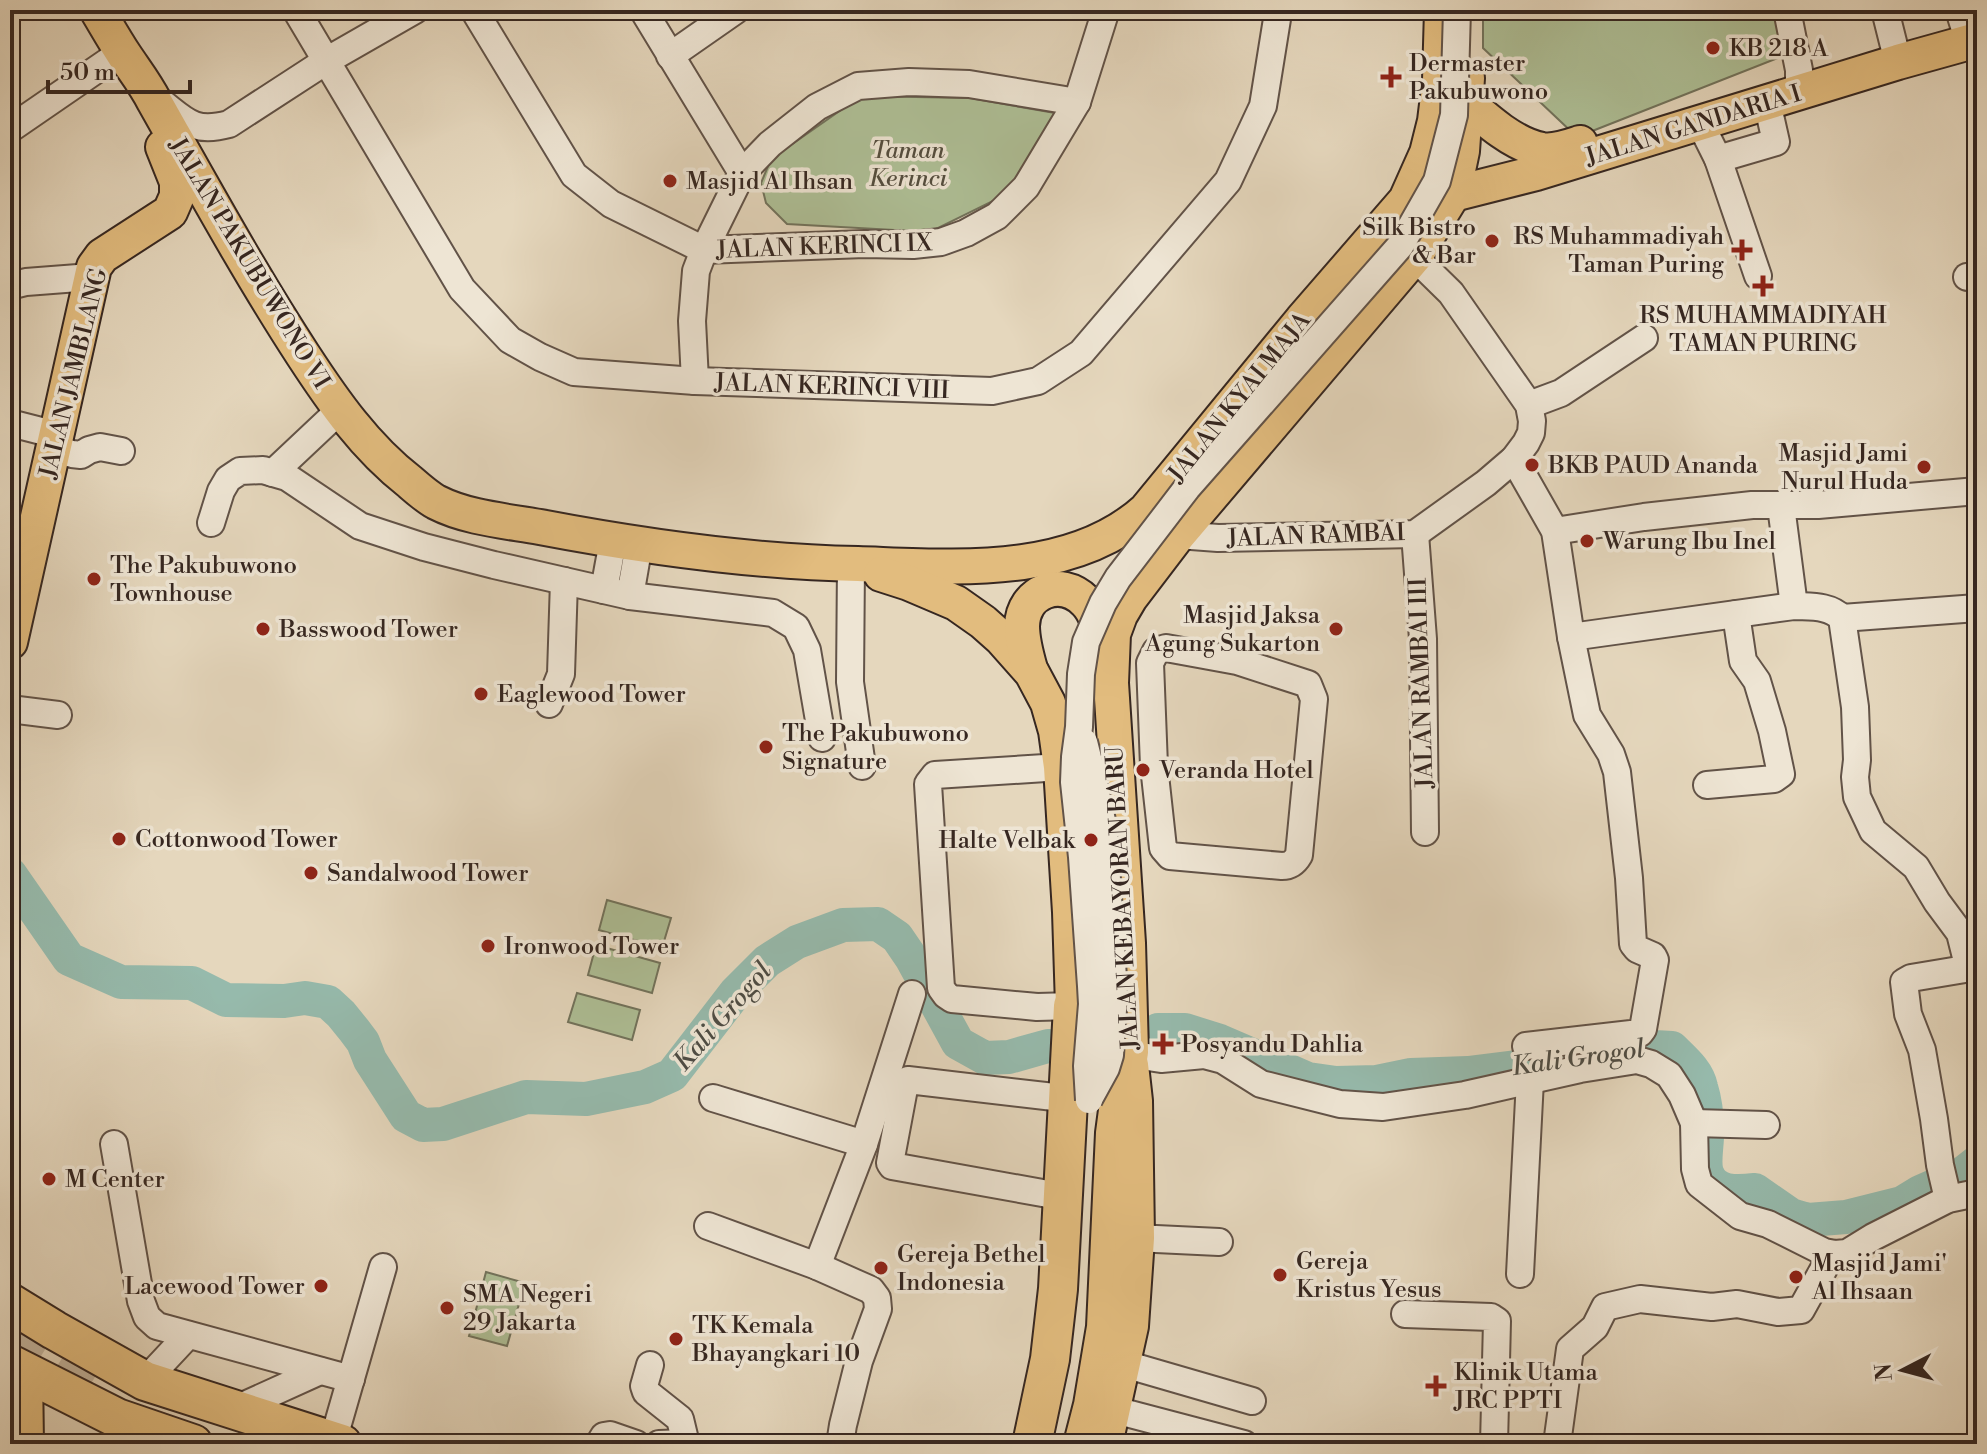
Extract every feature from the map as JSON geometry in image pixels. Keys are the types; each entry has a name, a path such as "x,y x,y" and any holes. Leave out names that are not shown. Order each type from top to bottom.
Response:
{"highway":[{"path":"1032,1444 1050,1359 1058,1289 1062,1204 1079,1101 1073,1006"},
{"path":"1107,1427 1129,1326 1135,1238 1130,1059"},
{"path":"10,1303 145,1381 337,1442"},
{"path":"54,1330 39,1339 15,1367 117,1418 193,1444"},
{"path":"95,1386 136,1404 263,1444"}],"main road":[{"name":"JALAN PAKUBUWONO VI","path":"97,10 151,95 264,295 328,393 372,449 435,502 463,512 626,543 752,559 851,564"},
{"name":"JALAN KYAI MAJA","path":"851,564 987,565 1052,557 1085,548 1108,537 1146,510 1302,320 1406,200 1427,153 1435,121 1440,80 1442,10"},
{"name":"JALAN KYAI MAJA","path":"1111,683 1113,634 1130,598 1178,535 1415,256 1453,194 1467,103 1468,10"},
{"name":"JALAN GANDARIA I","path":"1440,80 1492,126 1543,150 1562,149 1788,88 1969,26"},
{"name":"JALAN GANDARIA I","path":"1406,200 1453,194 1536,173 1700,123 1788,88"},
{"name":"JALAN JAMBLANG","path":"12,627 94,267 102,256 170,212 177,196 177,182 154,123 151,95"},
{"name":"JALAN KEBAYORAN BARU","path":"851,564 956,603 993,630 1032,673 1053,717 1061,767 1070,896 1073,1006 1091,1049 1102,1178 1104,1327 1081,1444"},
{"path":"1032,673 1024,647 1024,615 1037,594 1064,589 1077,594 1095,615 1111,683"},
{"name":"JALAN KEBAYORAN BARU","path":"1065,1444 1080,1367 1102,1178 1113,1133 1119,1088 1130,1059 1128,943 1111,683"},
{"path":"15,1367 26,1444"}],"street":[{"name":"JALAN KERINCI VIII","path":"296,10 462,289 510,340 540,357 574,372 695,381 992,391 1038,381 1081,353 1228,181 1263,106 1276,10"},
{"path":"151,95 195,127 212,129 229,124 326,61 415,10"},
{"name":"JALAN KERINCI IX","path":"474,10 574,175 611,204 704,250 941,242 997,216 1026,187 1077,102 1106,10"},
{"path":"643,10 742,173"},
{"path":"670,56 736,10"},
{"path":"1051,1444 1067,1369 1079,1181 1079,1101 1087,1066 1092,1004 1074,782 1086,642 1118,578 1187,488 1400,246 1437,181 1454,115 1457,10"},
{"path":"1718,159 1776,142 1788,88 1787,10"},
{"path":"1885,10 1896,53"},
{"path":"10,129 122,52"},
{"path":"695,381 692,321 696,271 704,250 742,173 770,144 817,107 858,86 909,82 969,84 1077,102"},
{"path":"1700,123 1718,159 1758,276"},
{"path":"1382,226 1451,293 1529,405 1561,393 1644,338"},
{"path":"10,286 91,277"},
{"name":"JALAN RAMBAI","path":"1178,535 1218,538 1415,534 1514,459 1531,433 1529,405"},
{"path":"273,473 341,409"},
{"path":"10,423 55,441 72,454 81,455 100,447 121,451"},
{"path":"1514,459 1555,531 1587,715 1611,754 1617,772 1633,944 1655,960 1640,1033 1526,1046"},
{"path":"211,523 228,479 240,471 263,470 287,477 360,526 386,536 630,596 773,613 796,627 807,650 822,738"},
{"path":"1555,531 1752,505 1781,506 1977,491"},
{"path":"1781,506 1794,606"},
{"path":"1146,510 1178,535"},
{"path":"504,567 514,522"},
{"name":"JALAN RAMBAI III","path":"1415,534 1423,639 1425,832"},
{"path":"604,590 626,543"},
{"path":"626,543 630,596"},
{"path":"851,564 850,682 862,766"},
{"path":"549,704 561,674 564,581"},
{"path":"1571,637 1794,606 1826,608 1842,618 1855,707 1857,797 1873,831 1916,867 1960,933 1973,968 1911,978 1904,982 1908,1014 1922,1050 1947,1195"},
{"path":"1842,618 1977,608"},
{"path":"1707,785 1774,779 1781,774 1757,681 1743,661 1736,614"},
{"path":"1166,648 1237,661 1304,681 1312,690 1314,699 1299,855 1288,866 1170,856 1163,848 1154,766 1150,663 1156,651 1166,648"},
{"path":"10,709 58,715"},
{"path":"1117,763 1154,766"},
{"path":"1061,767 935,775 928,784 941,988 952,999 1037,1007 1073,1006"},
{"path":"817,1266 864,1144 912,994"},
{"path":"1130,1059 1141,1056 1161,1059 1204,1055 1223,1060 1261,1084 1340,1104 1383,1107 1428,1102 1580,1069 1637,1060 1669,1075 1708,1124 1766,1125"},
{"path":"1062,1204 1048,1194 892,1166 890,1163 908,1080 1079,1101"},
{"path":"1520,1274 1530,1080"},
{"path":"713,1098 864,1144"},
{"path":"1708,1124 1695,1169 1699,1184 1740,1216 1768,1224 1824,1252 1847,1253 1947,1195 1977,1193"},
{"path":"114,1144 141,1301 147,1317 157,1326 351,1379"},
{"path":"708,1226 817,1266 871,1290 877,1298 878,1309 859,1361 840,1444"},
{"path":"1135,1238 1219,1242"},
{"path":"1557,1444 1570,1349 1595,1327 1605,1307 1640,1299 1712,1307 1737,1304 1778,1312 1801,1310 1832,1254"},
{"path":"337,1442 351,1379 383,1267"},
{"path":"1405,1314 1491,1317 1497,1321 1494,1444"},
{"path":"145,1381 188,1335"},
{"path":"1121,1363 1252,1401"},
{"path":"650,1365 644,1386 646,1392 680,1419 686,1444 659,1444"},
{"path":"236,1409 320,1371"},
{"path":"1107,1427 1244,1444"},
{"path":"599,1444 604,1436 610,1435 636,1444"}],"green space":[{"path":"1483,10 1775,10 1783,56 1577,137 1483,48"},
{"name":"Taman Kerinci","path":"861,96 970,98 1055,113 1019,188 930,232 787,224 766,203 761,183 771,159"},
{"path":"607,900 671,918 662,948 599,930"},
{"path":"596,945 660,963 652,993 588,975"},
{"path":"577,993 640,1010 632,1040 568,1022"},
{"path":"486,1272 525,1283 507,1346 469,1336"}],"waterway":[{"name":"Kali Grogol","path":"10,874 69,959 121,982 192,983 226,1000 284,1001 305,998 328,1002 363,1042 370,1060 406,1116 423,1125 443,1124 526,1097 586,1099 645,1087 672,1075 736,992 767,961 797,942 843,925 878,924 897,937 958,1043 985,1058 1009,1057 1048,1046"},
{"name":"Kali Grogol","path":"1158,1030 1185,1030 1220,1041 1308,1079 1336,1083 1377,1082 1411,1075 1468,1073 1571,1062 1642,1043 1672,1048 1697,1076 1704,1097 1706,1168 1710,1180 1727,1190 1755,1190 1791,1215 1808,1220 1846,1217 1902,1203 1963,1173 1977,1162"}],"tunnel":[{"path":"10,1334 95,1386"}],"place":[{"name":"KB 218 A","path":"1713,48"},
{"name":"Dermaster Pakubuwono","path":"1391,77"},
{"name":"Masjid Al Ihsan","path":"670,181"},
{"name":"Silk Bistro & Bar","path":"1492,241"},
{"name":"RS Muhammadiyah Taman Puring","path":"1742,250"},
{"name":"RS MUHAMMADIYAH TAMAN PURING","path":"1763,286"},
{"name":"BKB PAUD Ananda","path":"1532,465"},
{"name":"Masjid Jami Nurul Huda","path":"1924,467"},
{"name":"Warung Ibu Inel","path":"1587,541"},
{"name":"The Pakubuwono Townhouse","path":"94,579"},
{"name":"Basswood Tower","path":"263,629"},
{"name":"Masjid Jaksa Agung Sukarton","path":"1336,629"},
{"name":"Eaglewood Tower","path":"481,694"},
{"name":"The Pakubuwono Signature","path":"766,747"},
{"name":"Veranda Hotel","path":"1143,770"},
{"name":"Cottonwood Tower","path":"119,839"},
{"name":"Halte Velbak","path":"1091,840"},
{"name":"Sandalwood Tower","path":"311,873"},
{"name":"Ironwood Tower","path":"488,946"},
{"name":"Posyandu Dahlia","path":"1163,1044"},
{"name":"M Center","path":"49,1179"},
{"name":"Gereja Bethel Indonesia","path":"881,1268"},
{"name":"Gereja Kristus Yesus","path":"1280,1275"},
{"name":"Masjid Jami' Al Ihsaan","path":"1796,1277"},
{"name":"Lacewood Tower","path":"321,1286"},
{"name":"SMA Negeri 29 Jakarta","path":"447,1308"},
{"name":"TK Kemala Bhayangkari 10","path":"676,1339"},
{"name":"Klinik Utama JRC PPTI","path":"1436,1386"}]}
